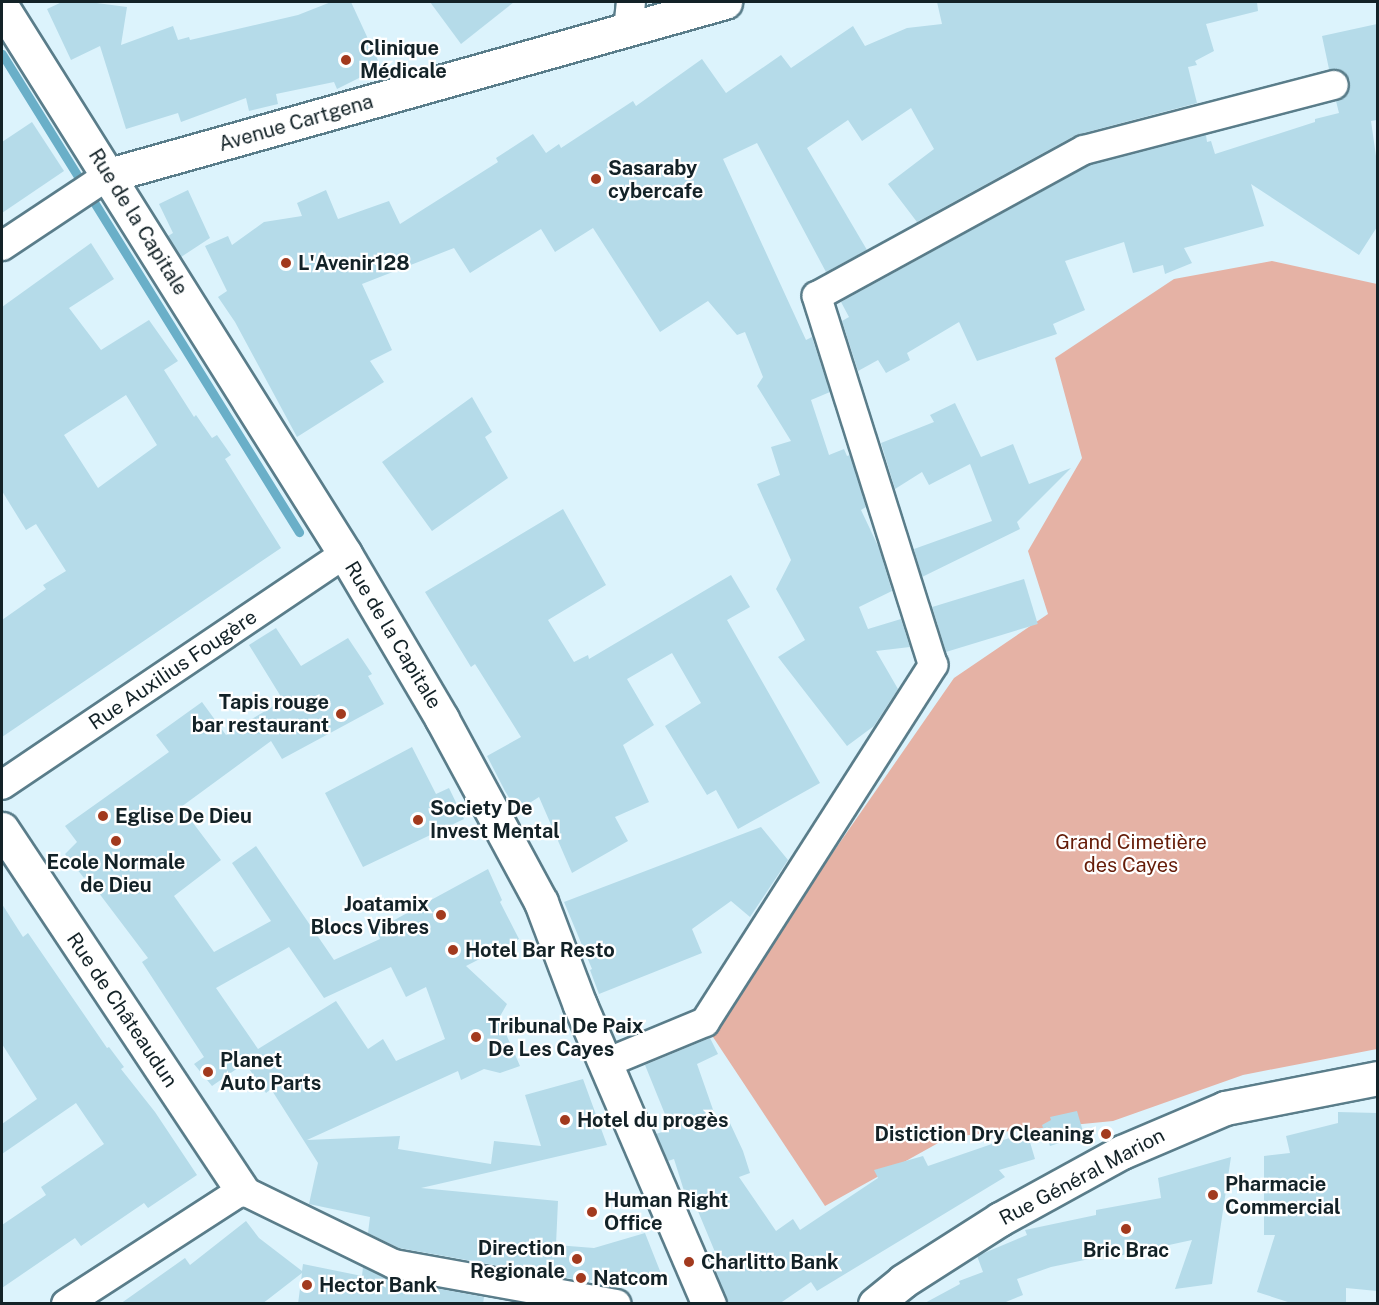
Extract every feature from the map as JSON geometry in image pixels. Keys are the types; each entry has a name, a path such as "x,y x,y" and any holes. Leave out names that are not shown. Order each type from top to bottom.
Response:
{"street":[{"name":"Avenue Cartgena","path":"109,175 630,16 725,2"},
{"name":"Rue de la Capitale","path":"2,7 345,554 442,719 541,902 606,1063 709,1304"},
{"path":"606,1063 705,1022 933,665 817,296 1084,150 1334,85"},
{"path":"2,246 109,175"},
{"name":"Rue Auxilius Fougère","path":"2,785 345,554"},
{"name":"Rue de Châteaudun","path":"2,829 242,1191"},
{"name":"Rue Général Marion","path":"875,1304 903,1281 1000,1219 1122,1152 1225,1107 1377,1078"},
{"path":"66,1304 242,1191 394,1264 616,1304"}],"green space":[{"name":"Grand Cimetière des Cayes","path":"1272,261 1377,284 1377,1049 1243,1075 1113,1121 949,1137 825,1206 709,1031 954,678 1048,614 1028,551 1082,458 1055,358 1174,279"}],"building":[{"path":"62,2 89,2 127,7 121,45 173,26 178,40 189,37 190,40 298,15 331,2 351,2 381,67 337,89 334,82 276,94 278,104 249,111 246,98 181,122 178,113 126,129 100,46 71,60 47,9"},
{"path":"430,2 514,2 461,44"},
{"path":"937,2 1257,2 1258,11 1206,24 1214,51 1195,61 1197,65 1188,67 1197,103 1076,135 917,222 888,184 934,149 911,108 862,141 848,120 807,148 867,250 826,272 757,143 723,159 806,340 812,337 830,392 811,400 829,455 844,449 847,456 850,455 866,507 861,510 879,548 892,591 859,607 868,629 901,619 910,647 876,651 898,689 874,726 847,746 778,657 805,640 776,589 791,560 757,484 780,475 771,447 791,441 757,386 763,377 745,332 737,335 708,301 660,332 593,228 555,252 541,229 470,273 454,248 362,284 392,350 370,361 384,382 297,437 235,322 218,297 227,291 205,246 228,236 232,245 264,222 302,216 297,203 326,190 338,219 389,201 400,224 498,162 496,158 533,134 546,153 559,144 561,148 633,101 636,106 702,59 726,93 781,55 791,68 853,26 865,46 907,28 942,24"},
{"path":"1377,24 1377,120 1371,121 1377,163 1377,227 1359,255 1251,184 1264,226 1184,248 1192,263 1165,274 1163,265 1133,273 1124,242 1065,261 1085,310 1053,324 1057,334 977,361 959,322 907,353 910,360 886,373 878,360 858,371 842,321 849,317 841,302 1090,165 1206,135 1207,142 1211,141 1215,154 1315,122 1315,119 1339,113 1336,101 1346,96 1350,81 1345,73 1338,69 1329,69 1322,36"},
{"path":"32,122 64,171 2,213 2,142"},
{"path":"188,190 210,238 181,257 168,236 173,233 159,204"},
{"path":"91,243 114,279 69,308 101,350 149,320 178,361 164,370 194,417 196,415 212,438 217,435 231,455 225,459 281,548 2,737 2,620 46,589 43,585 66,571 36,524 26,530 2,491 2,307","holes":["126,395 157,445 98,488 64,435"]},
{"path":"472,397 492,432 485,437 508,478 432,531 382,462"},
{"path":"955,403 981,457 1013,444 1029,484 1071,468 1017,522 1020,529 922,577 914,549 992,521 970,464 929,485 922,472 895,489 881,443 934,422 930,415"},
{"path":"563,509 606,585 548,620 574,662 588,655 589,659 731,575 750,607 727,620 820,783 738,829 716,790 707,795 665,726 701,703 672,653 627,679 654,725 623,745 649,802 615,817 628,841 572,873 539,797 517,811 505,791 487,756 521,737 475,664 471,667 425,592"},
{"path":"1024,579 1038,624 946,652 932,607"},
{"path":"276,628 301,666 348,638 372,674 368,676 384,704 282,759 271,741 181,807 221,860 174,896 214,952 271,921 232,863 256,846 334,960 380,939 376,930 488,869 502,900 500,902 519,939 466,966 507,1004 499,1018 520,1066 500,1073 484,1069 461,1080 458,1071 307,1140 400,1136 398,1149 491,1164 494,1141 541,1146 525,1095 583,1079 607,1145 421,1188 558,1201 556,1245 594,1248 645,1233 662,1276 651,1282 590,1280 590,1282 399,1248 368,1233 370,1217 309,1204 318,1163 271,1089 266,1093 245,1063 212,1086 194,1064 204,1057 142,962 148,958 86,876 84,878 65,854 77,842 65,826 169,752 156,735 202,702 226,735 283,700 249,645","holes":["289,947 324,998 391,967 406,997 426,987 445,1039 396,1061 383,1039 368,1049 336,1001 258,1049 216,988"]},
{"path":"412,747 436,794 449,788 464,819 363,867 325,793"},
{"path":"761,827 788,860 750,917 731,901 692,929 702,953 599,994 590,970 592,969 564,902"},
{"path":"2,904 23,937 28,933 107,1048 109,1047 124,1067 121,1069 155,1112 197,1175 148,1208 144,1203 81,1246 75,1238 2,1288 2,1225 46,1195 41,1187 104,1144 76,1103 2,1154 2,1124 37,1099 2,1044"},
{"path":"710,1038 718,1054 697,1064 718,1124 729,1121 743,1151 750,1173 739,1177 776,1231 793,1219 800,1230 878,1178 874,1170 923,1156 928,1166 1027,1132 1035,1159 999,1170 1005,1177 817,1291 811,1282 779,1304 727,1304 708,1254 715,1252 690,1192 685,1194 674,1159 668,1161 656,1134 671,1129 645,1065"},
{"path":"1077,1111 1084,1135 1050,1146 1042,1125 1051,1120 1050,1117"},
{"path":"1338,1112 1377,1113 1377,1291 1346,1288 1346,1304 1294,1304 1257,1292 1275,1235 1264,1235 1264,1156 1290,1153 1286,1136 1338,1123"},
{"path":"1231,1157 1212,1284 1175,1289 1192,1240 1100,1260 1099,1257 1051,1267 1017,1279 1023,1295 1001,1304 923,1304 960,1284 959,1281 983,1272 977,1256 1027,1235 1025,1230 1096,1215 1096,1210 1161,1198 1158,1178"},
{"path":"246,1221 259,1238 302,1271 303,1264 362,1276 363,1267 391,1280 484,1297 483,1304 298,1304 302,1273 262,1304 120,1304 185,1258 190,1265"}],"waterway":[{"path":"2,54 299,532"}],"place":[{"name":"Clinique Médicale","path":"346,60"},
{"name":"Sasaraby cybercafe","path":"596,179"},
{"name":"L'Avenir128","path":"286,263"},
{"name":"Tapis rouge bar restaurant","path":"341,714"},
{"name":"Eglise De Dieu","path":"103,816"},
{"name":"Society De Invest Mental","path":"418,820"},
{"name":"Ecole Normale de Dieu","path":"116,841"},
{"name":"Joatamix Blocs Vibres","path":"441,915"},
{"name":"Hotel Bar Resto","path":"453,950"},
{"name":"Tribunal De Paix De Les Cayes","path":"476,1037"},
{"name":"Planet Auto Parts","path":"208,1072"},
{"name":"Hotel du progès","path":"565,1120"},
{"name":"Distiction Dry Cleaning","path":"1106,1134"},
{"name":"Pharmacie Commercial","path":"1213,1195"},
{"name":"Human Right Office","path":"592,1212"},
{"name":"Bric Brac","path":"1126,1229"},
{"name":"Direction Regionale","path":"577,1259"},
{"name":"Charlitto Bank","path":"689,1262"},
{"name":"Natcom","path":"581,1278"},
{"name":"Hector Bank","path":"307,1285"}]}
